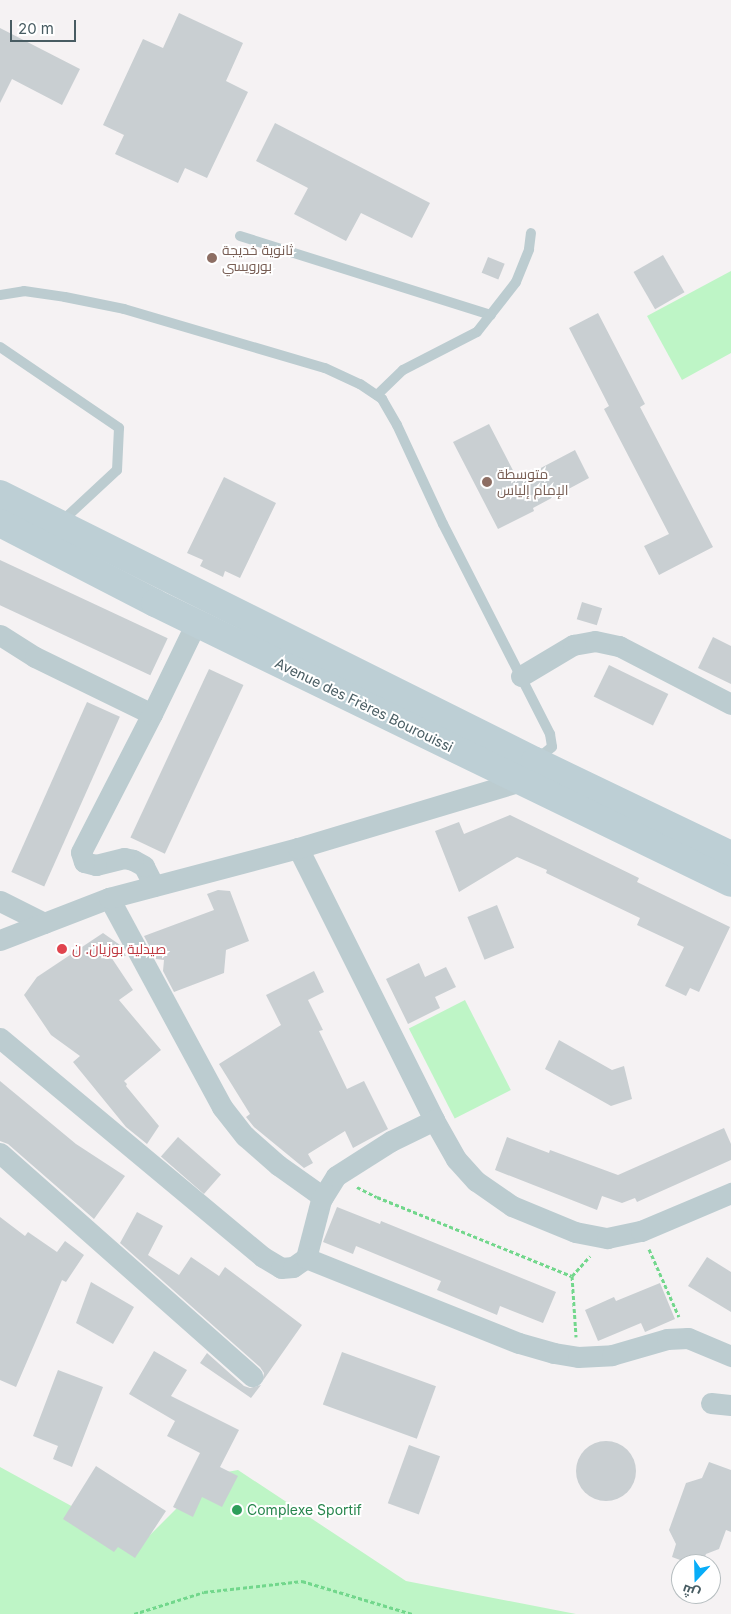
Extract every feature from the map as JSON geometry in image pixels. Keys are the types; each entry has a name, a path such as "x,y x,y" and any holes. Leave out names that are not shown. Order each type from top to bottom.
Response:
{"main road":[{"path":"0,494 529,771 731,855"},
{"name":"Avenue des Frères Bourouissi","path":"0,523 196,623 529,771 731,883"}],"street":[{"path":"154,886 144,866 133,860 124,858 96,865 84,862 81,852 152,714 196,623"},
{"path":"0,635 35,657 152,714"},
{"path":"521,676 573,645 595,640 619,646 731,704"},
{"path":"0,940 109,898 298,848 529,771"},
{"path":"298,848 434,1120 456,1159 476,1182 512,1206 575,1232 607,1238 641,1231 731,1193"},
{"path":"109,898 222,1108 245,1136 278,1165 323,1197"},
{"path":"0,901 44,923"},
{"path":"0,1038 263,1257 281,1268 293,1267 306,1258 323,1197 336,1176 391,1141 434,1120"},
{"path":"0,1153 252,1376"},
{"path":"306,1258 519,1343 554,1353 578,1357 612,1354 667,1339 688,1338 731,1356"}],"lane":[{"path":"377,395 403,370 478,332 516,282 529,249 531,233"},
{"path":"240,236 491,315"},
{"path":"0,294 24,291 124,309 325,368 360,384 382,399 397,425 443,524 550,734 552,747 529,771"},
{"path":"0,347 119,428 117,470 60,524"}],"path":[{"path":"336,1176 376,1197 572,1276 578,1357"},
{"path":"641,1231 688,1338"},
{"path":"134,1614 204,1592 302,1581 412,1614"}],"green space":[{"path":"731,271 731,353 682,380 647,316"},
{"path":"465,1000 511,1090 455,1119 409,1029"},
{"name":"Complexe Sportif","path":"0,1467 141,1544 210,1475 238,1470 406,1581 576,1614 0,1614"}],"building":[{"path":"179,13 243,43 226,81 248,92 207,178 185,168 178,183 115,154 124,135 103,125 143,39 163,48"},
{"path":"0,28 80,69 62,105 12,79 0,103"},
{"path":"275,123 430,203 412,238 361,213 346,241 294,214 308,188 256,161"},
{"path":"663,255 684,292 655,309 634,272"},
{"path":"488,257 505,264 498,280 482,273"},
{"path":"598,313 645,404 640,407 713,547 659,575 644,546 669,534 604,409 609,406 569,328"},
{"path":"489,424 518,480 575,450 589,478 533,508 534,511 498,529 453,442"},
{"path":"224,477 276,503 240,578 225,571 223,577 200,566 203,560 187,553"},
{"path":"0,560 168,638 150,675 0,605"},
{"path":"582,602 602,608 597,625 577,619"},
{"path":"713,637 731,646 731,684 698,668"},
{"path":"609,665 668,694 653,725 594,696"},
{"path":"209,669 243,685 165,854 130,838"},
{"path":"87,702 120,717 44,887 11,872"},
{"path":"510,815 639,878 637,882 730,927 699,992 690,988 686,996 665,986 684,947 637,925 640,918 546,873 547,870 517,857 459,892 435,831 459,822 464,834"},
{"path":"218,890 230,891 249,941 226,950 224,973 174,992 163,971 164,960 156,959 144,936 214,910 207,894"},
{"path":"497,905 514,948 485,960 467,917"},
{"path":"103,933 120,945 126,956 109,954 133,990 119,1000 161,1050 124,1081 159,1126 147,1144 126,1127 73,1062 80,1056 51,1035 24,995 37,977"},
{"path":"419,963 425,977 446,967 456,987 435,997 440,1008 408,1024 386,979"},
{"path":"314,971 324,992 308,1000 323,1030 319,1031 347,1089 364,1081 388,1129 353,1148 345,1131 308,1154 313,1163 304,1168 254,1127 246,1117 250,1114 219,1064 281,1025 266,995"},
{"path":"559,1040 612,1070 624,1066 632,1099 611,1106 545,1069"},
{"path":"0,1081 76,1144 125,1176 94,1219 8,1144 0,1141"},
{"path":"724,1128 731,1144 731,1160 637,1202 635,1198 622,1203 602,1196 597,1210 495,1170 507,1137 549,1153 550,1150 618,1175"},
{"path":"178,1137 221,1174 204,1194 161,1157"},
{"path":"337,1207 380,1224 381,1221 556,1292 543,1323 500,1306 497,1315 437,1290 441,1281 356,1246 353,1254 323,1242"},
{"path":"137,1212 163,1226 148,1255 179,1275 191,1257 219,1276 225,1267 302,1325 262,1382 264,1373 260,1367 120,1243"},
{"path":"0,1217 25,1236 28,1232 57,1252 65,1241 84,1255 66,1282 62,1280 16,1387 0,1380"},
{"path":"707,1257 731,1272 731,1312 688,1286"},
{"path":"91,1282 134,1307 113,1344 76,1323"},
{"path":"660,1283 675,1319 645,1332 641,1323 598,1341 585,1310 614,1297 616,1301"},
{"path":"154,1351 187,1370 171,1396 239,1430 220,1467 238,1476 222,1507 202,1497 193,1517 173,1507 200,1453 167,1436 175,1421 129,1394"},
{"path":"342,1352 436,1386 417,1439 323,1405"},
{"path":"207,1353 244,1386 250,1388 261,1385 251,1398 200,1363"},
{"path":"58,1370 103,1387 72,1467 53,1459 58,1446 33,1436"},
{"path":"606,1441 623,1446 631,1454 636,1471 631,1488 623,1496 606,1501 589,1496 581,1488 576,1471 581,1454 589,1446"},
{"path":"409,1445 440,1456 419,1515 388,1503"},
{"path":"709,1462 731,1470 731,1532 726,1530 719,1549 706,1554 673,1554 676,1544 669,1530 686,1483 702,1478"},
{"path":"96,1466 166,1511 135,1558 118,1547 114,1552 63,1519"}],"place":[{"name":"ثانوية خديجة بورويسي","path":"212,258"},
{"name":"متوسطة الإمام إلياس","path":"487,482"},
{"name":"صيدلية بوزيان. ن","path":"62,949"},
{"name":"Complexe Sportif","path":"237,1510"}]}
